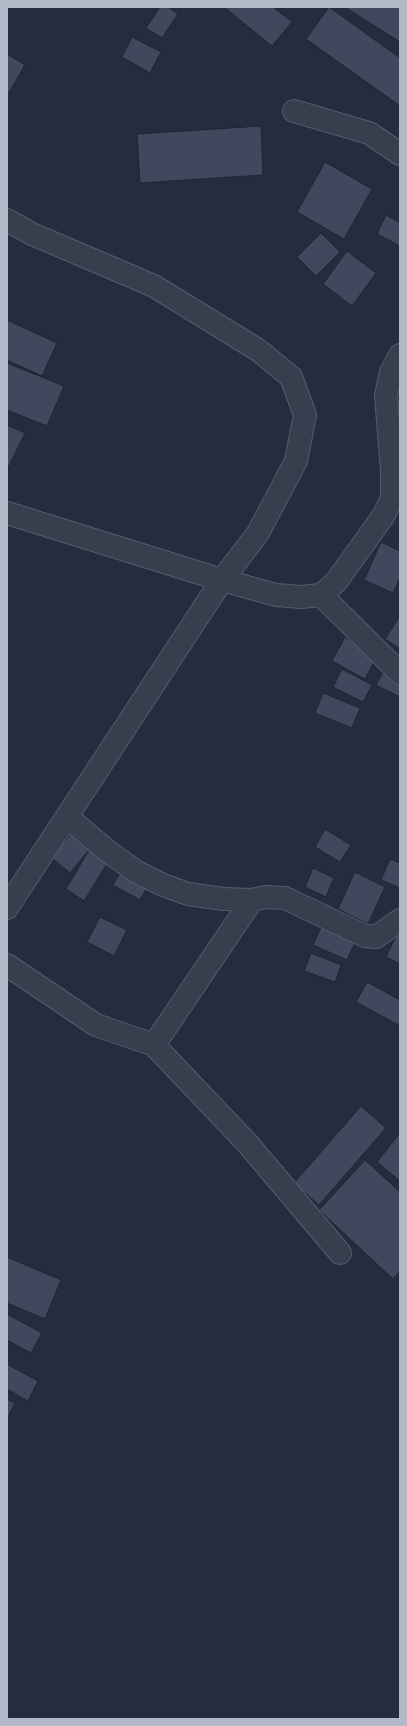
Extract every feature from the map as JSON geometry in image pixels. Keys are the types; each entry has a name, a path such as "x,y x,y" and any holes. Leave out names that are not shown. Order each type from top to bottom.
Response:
{"street":[{"path":"294,111 369,133 400,154"},
{"path":"7,220 32,234 154,286 258,350 291,377 305,415 296,462 258,533 222,580 7,908"},
{"path":"7,513 222,580 276,595 301,597 321,595 336,582 384,515 392,498 396,472 386,396 391,372 400,355"},
{"path":"321,595 400,673"},
{"path":"67,817 137,872 163,885 188,894 224,899 252,900 266,897 285,898 365,936 376,937 400,920"},
{"path":"154,1045 252,900"},
{"path":"7,964 60,1002 96,1025 154,1045 248,1144 340,1253"}],"building":[{"path":"160,7 168,7 178,14 162,38 146,28"},
{"path":"224,7 273,7 292,22 272,46"},
{"path":"329,7 400,58 400,106 306,39"},
{"path":"345,7 400,7 400,42"},
{"path":"132,37 161,52 150,73 122,57"},
{"path":"7,54 25,65 7,96"},
{"path":"261,126 263,175 140,183 137,134"},
{"path":"325,162 372,189 344,239 297,212"},
{"path":"386,215 400,223 400,246 377,234"},
{"path":"321,233 340,252 316,276 297,257"},
{"path":"347,251 376,273 352,306 323,284"},
{"path":"7,320 57,343 42,376 7,360"},
{"path":"7,363 64,386 47,426 7,410"},
{"path":"7,425 25,433 7,470"},
{"path":"381,542 400,551 400,578 393,593 364,580"},
{"path":"400,616 400,649 385,639"},
{"path":"345,637 377,656 365,679 332,661"},
{"path":"342,669 372,685 363,702 333,687"},
{"path":"383,672 400,680 400,697 376,685"},
{"path":"323,693 360,708 352,728 315,713"},
{"path":"325,829 351,845 340,862 315,847"},
{"path":"71,834 89,850 70,873 51,857"},
{"path":"89,850 108,862 84,901 66,889"},
{"path":"390,859 400,863 400,888 381,880"},
{"path":"313,868 334,878 326,897 305,887"},
{"path":"121,871 148,886 140,900 113,885"},
{"path":"355,872 385,887 368,924 338,909"},
{"path":"100,917 127,930 114,956 87,942"},
{"path":"324,921 358,936 347,960 313,945"},
{"path":"397,934 400,936 400,964 386,957"},
{"path":"311,953 341,965 335,982 304,971"},
{"path":"367,982 400,1000 400,1026 356,1002"},
{"path":"361,1106 386,1128 319,1205 294,1183"},
{"path":"400,1133 400,1181 377,1162"},
{"path":"365,1160 400,1192 400,1271 393,1279 319,1210"},
{"path":"7,1257 61,1280 45,1319 7,1303"},
{"path":"7,1314 42,1333 31,1353 7,1340"},
{"path":"7,1364 38,1381 28,1401 7,1389"},
{"path":"7,1399 15,1403 7,1419"}]}
